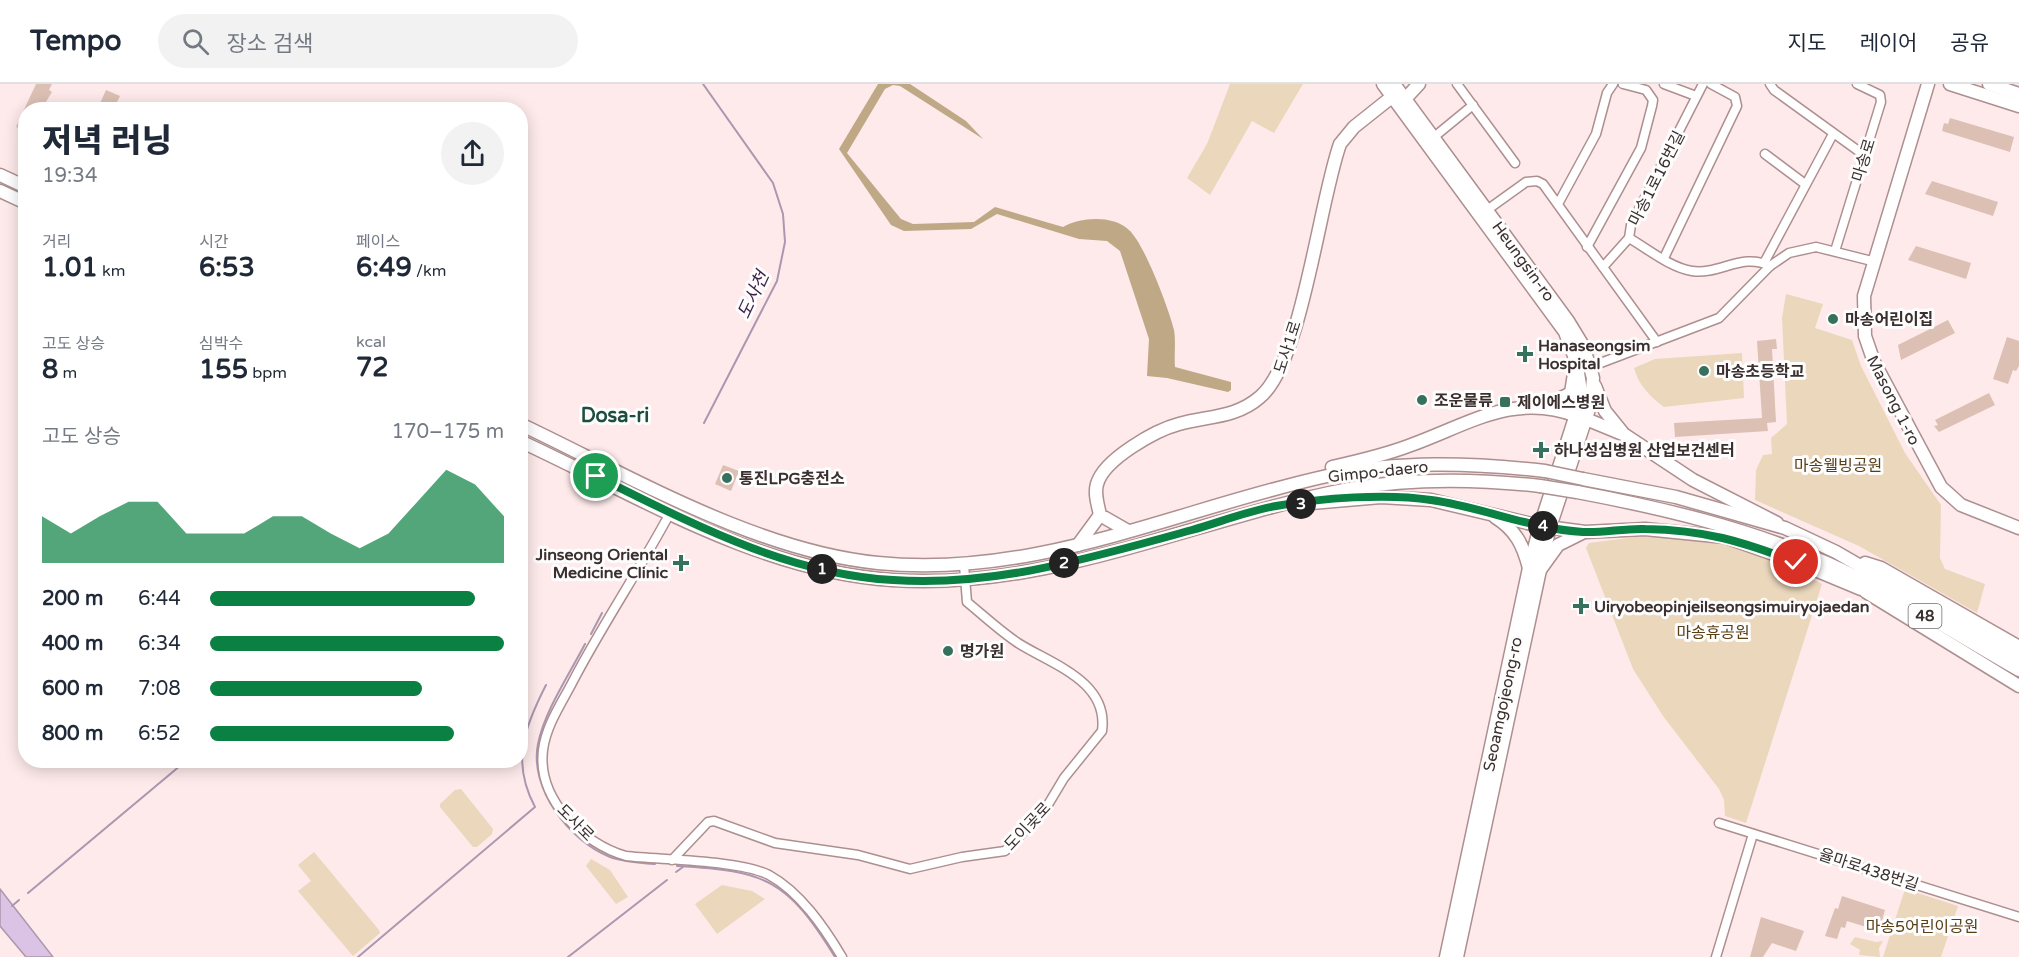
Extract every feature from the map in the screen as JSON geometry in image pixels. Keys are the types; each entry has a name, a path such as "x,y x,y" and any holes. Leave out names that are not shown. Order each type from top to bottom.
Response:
{"main road":[{"name":"Heungsin-ro","path":"1383,84 1400,91 1568,321 1582,344 1591,372 1582,418 1568,456"},
{"name":"도사1로","path":"1100,515 1096,487 1104,470 1119,456 1168,427 1221,417 1241,410 1259,399 1274,382 1289,344 1340,144 1354,127 1400,91 1419,84"},
{"name":"Masong 1-ro","path":"1928,84 1872,261 1864,296 1865,336 1874,363 1941,487 1961,505 2019,528"},
{"path":"1950,84 2019,106"},
{"path":"1989,84 2019,94"},
{"name":"Heungsin-ro","path":"1400,91 1565,332 1576,361 1581,391 1582,418"},
{"path":"0,175 18,183"},
{"path":"0,191 18,199"},
{"path":"1543,407 1571,393 1576,361"},
{"path":"1591,372 1605,411 1625,435"},
{"path":"1270,492 1317,471 1411,446 1498,411 1515,407 1543,407 1582,418 1625,435 1693,480 1785,528"},
{"name":"Gimpo-daero","path":"528,428 726,521 785,543 830,556 878,564 964,564 1018,559 1078,545 1327,475 1378,468 1442,464 1500,466 1545,471 1676,497 1785,528 1836,552 2019,658"},
{"name":"Gimpo-daero","path":"528,445 742,545 824,570 891,580 965,581 1031,572 1277,506 1350,489 1418,482 1504,482 1540,486 1688,515 1785,545 1830,564 2019,670"},
{"name":"Seoamgojeong-ro","path":"1446,957 1534,569 1545,526 1568,456"},
{"path":"1277,506 1380,497 1431,500 1545,526 1584,532 1645,529 1725,537 1796,562 1862,590"},
{"path":"1486,512 1515,533 1534,569 1558,545 1584,532"},
{"path":"1078,545 1100,515 1128,531"},
{"path":"1836,552 1881,568 2019,647"},
{"path":"1830,564 1862,590 2019,686"},
{"name":"Seoamgojeong-ro","path":"1457,957 1534,569"}],"street":[{"path":"1456,84 1515,163"},
{"path":"1558,204 1596,134 1607,93 1613,84"},
{"name":"마송1로16번길","path":"1587,247 1641,148 1653,100 1651,94 1643,87 1623,84"},
{"path":"1664,84 1696,96"},
{"name":"마송1로16번길","path":"1703,84 1631,225 1629,238 1691,271 1708,271 1738,261 1767,265"},
{"path":"1664,258 1737,106 1735,97 1711,84"},
{"path":"1770,84 1774,90 1864,155"},
{"name":"마송로","path":"1835,250 1881,102 1876,92 1857,84"},
{"path":"1434,137 1473,105"},
{"path":"1591,372 1657,342 1719,318 1732,307 1767,265 1805,184 1833,134"},
{"path":"1765,154 1805,184"},
{"path":"1486,210 1532,180 1543,184 1657,342"},
{"path":"1603,267 1629,238"},
{"path":"1767,265 1797,250 1816,247 1872,261"},
{"name":"도사로","path":"670,513 593,641 551,724 542,757 546,782 567,818 610,852 626,856 733,866 766,874 779,882 803,904 842,957"},
{"name":"도이곶로","path":"672,860 702,828 714,820 775,843 858,855 900,868 1005,851 1046,808 1064,778 1102,731 1104,722 1095,695 1089,687 1067,670 1013,639 967,602 964,564"},
{"name":"율마로438번길","path":"1719,823 2019,916"},
{"path":"1716,957 1753,834"}],"green space":[{"path":"1230,84 1303,84 1274,133 1252,121 1210,195 1187,178 1207,144"},
{"name":"마송웰빙공원","path":"1786,294 1823,304 1815,328 1852,340 1861,366 1905,453 1941,505 1940,558 1945,569 1985,584 1977,613 1859,546 1755,500 1756,470 1763,455 1772,454 1771,438 1787,424 1782,318"},
{"path":"1742,353 1744,398 1664,407 1645,390 1634,368 1655,359"},
{"name":"마송휴공원","path":"1635,537 1687,539 1732,547 1775,562 1822,584 1746,823 1725,816 1724,800 1719,789 1663,716 1633,669 1586,548 1589,543"},
{"path":"461,789 493,829 492,834 477,847 473,847 440,807 440,804 455,790"},
{"path":"314,852 379,930 380,933 353,956 298,891 311,881 298,865"},
{"path":"591,859 610,870 628,897 616,904 586,866"},
{"path":"722,885 752,891 765,899 717,934 695,904"},
{"name":"마송5어린이공원","path":"1905,889 1958,906 1941,957 1883,957"},
{"path":"1855,937 1876,942 1883,941 1879,948 1880,957 1859,955 1860,950 1850,944"}],"shaded area":[{"path":"878,84 910,84 966,121 983,139 900,86 893,85 885,89 847,153 901,219 913,224 974,222 995,207 1063,227 1079,221 1097,219 1122,225 1129,230 1142,248 1162,293 1174,330 1175,367 1231,382 1231,390 1228,392 1167,378 1147,376 1149,339 1120,251 1107,241 1079,239 997,214 971,229 904,231 891,225 839,149"},
{"path":"0,889 53,957 26,957 0,926"}],"building":[{"path":"36,84 52,84 49,90 52,92 46,102 28,102"},
{"path":"106,90 120,96 117,102 101,102"},
{"path":"1950,118 2014,137 2010,152 1942,131 1944,123 1948,124"},
{"path":"1932,181 1998,202 1993,216 1925,194"},
{"path":"1916,246 1971,263 1966,279 1908,260"},
{"path":"1948,320 1955,333 1901,360 1898,345"},
{"path":"2007,337 2019,341 2019,366 2016,371 2013,370 2008,384 1993,379"},
{"name":"마송초등학교","path":"1776,339 1777,349 1772,349 1776,422 1767,423 1768,431 1675,437 1674,423 1762,418 1757,341"},
{"path":"1989,393 1995,405 1939,432 1934,426 1938,425 1935,420"},
{"name":"통진LPG충전소","path":"723,465 739,471 731,491 715,484"},
{"path":"1842,896 1885,910 1879,931 1847,921 1845,928 1841,927 1837,939 1825,936"},
{"path":"1761,917 1804,931 1796,951 1772,943 1763,957 1750,957"}],"waterway":[{"name":"도사천","path":"703,84 773,183 783,214 785,242 777,281 704,423"},
{"path":"591,634 602,613"},
{"path":"585,644 541,732 537,761 540,778 555,811 580,839 610,857 655,864"},
{"path":"528,728 546,685"},
{"path":"28,893 177,768"},
{"path":"358,957 535,807 528,791 523,768"},
{"path":"677,866 732,871 753,876 771,884 787,895 803,911 835,957"},
{"path":"676,872 683,867"},
{"path":"568,957 667,880"},
{"path":"12,906 19,900"}],"place":[{"name":"마송어린이집","path":"1833,319"},
{"name":"Hanaseongsim Hospital","path":"1525,354"},
{"name":"마송초등학교","path":"1704,371"},
{"name":"조운물류","path":"1422,400"},
{"name":"제이에스병원","path":"1505,402"},
{"name":"하나성심병원 산업보건센터","path":"1541,450"},
{"name":"통진LPG충전소","path":"727,478"},
{"name":"Jinseong Oriental Medicine Clinic","path":"681,563"},
{"name":"Uiryobeopinjeilseongsimuiryojaedan","path":"1581,606"},
{"name":"명가원","path":"948,651"}],"district":[{"name":"Dosa-ri","path":"615,415"}],"route":[{"path":"596,476 720,537 756,550 824,570 891,580 965,581 1031,572 1277,506 1380,497 1431,500 1540,525 1584,532 1626,528 1706,534 1739,541 1796,562"}]}
